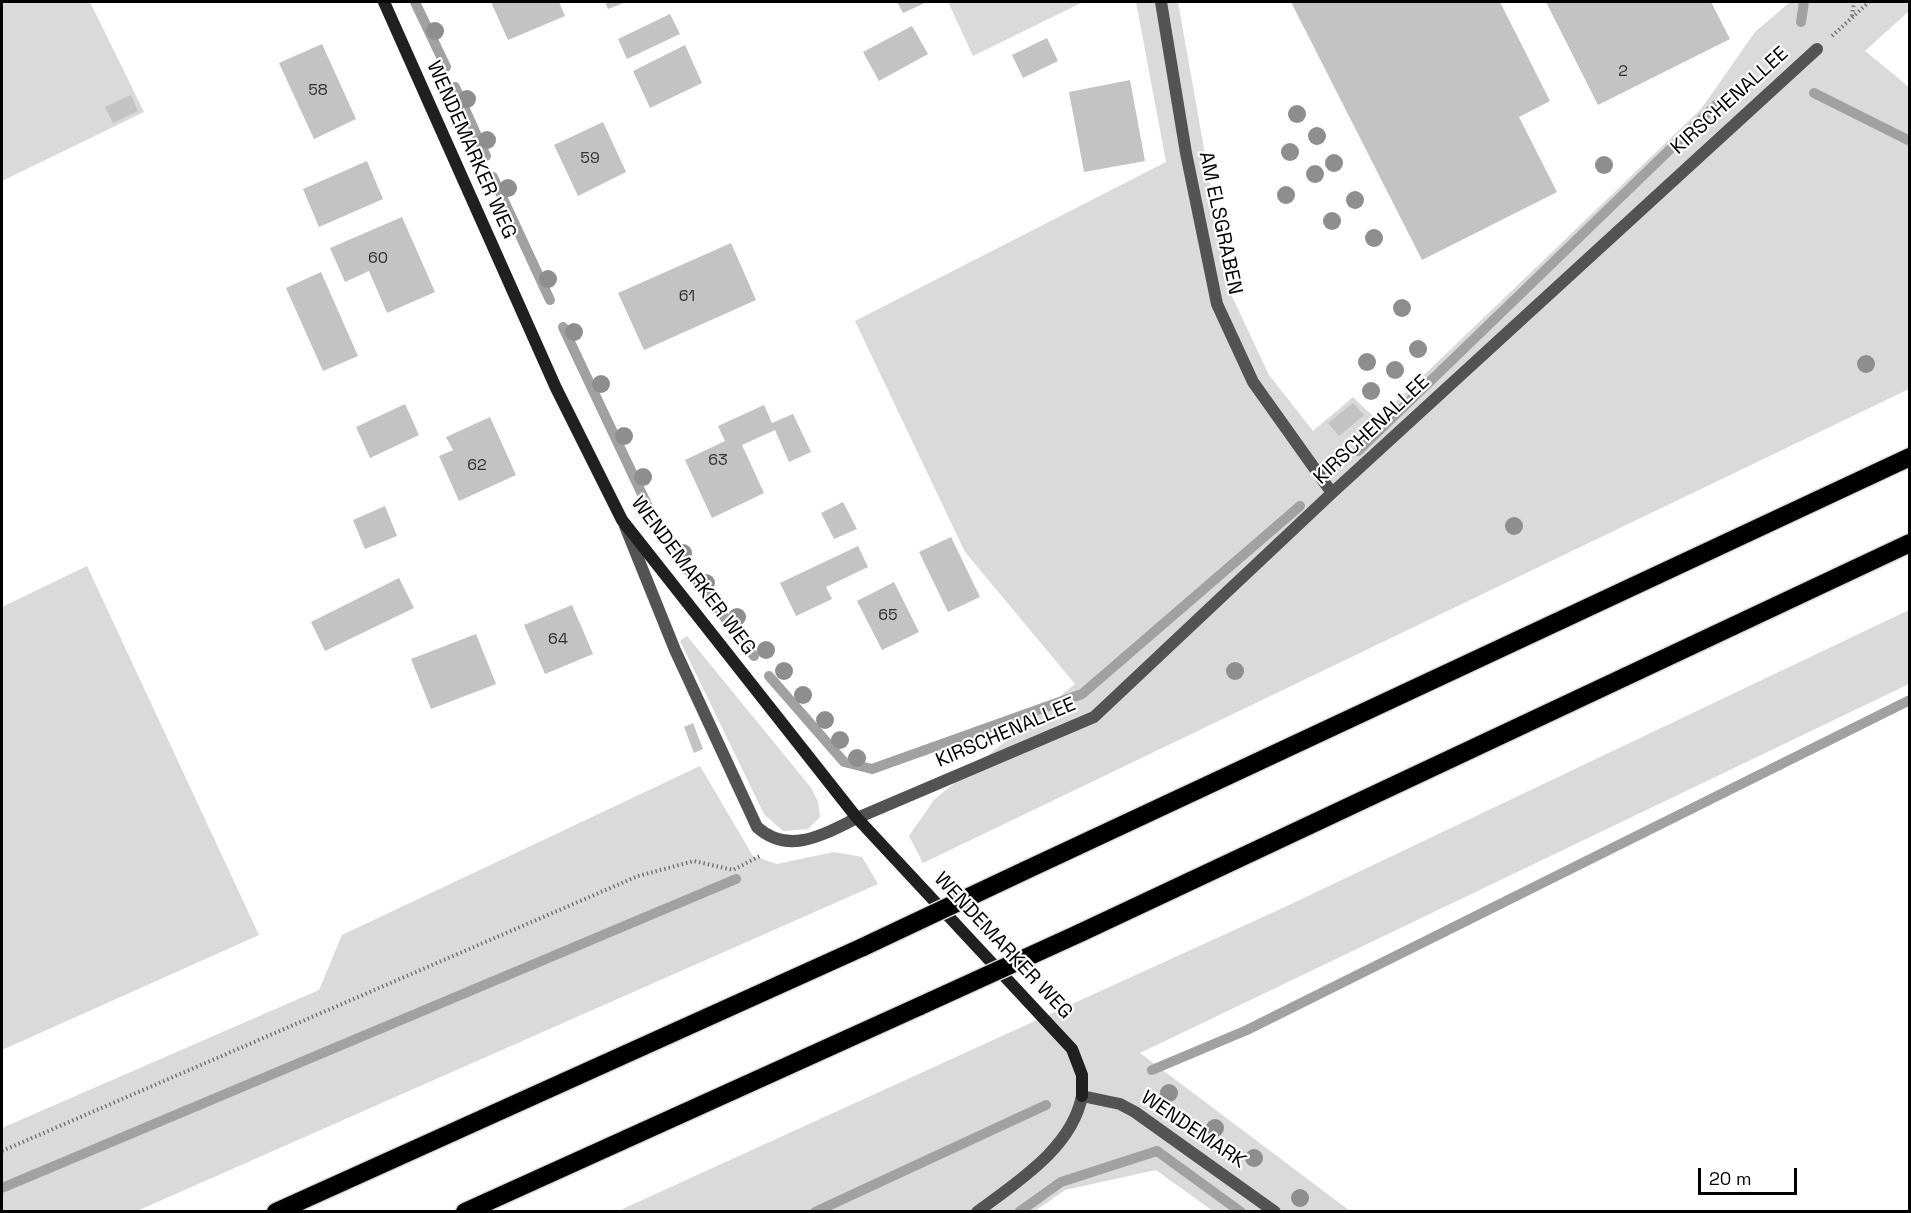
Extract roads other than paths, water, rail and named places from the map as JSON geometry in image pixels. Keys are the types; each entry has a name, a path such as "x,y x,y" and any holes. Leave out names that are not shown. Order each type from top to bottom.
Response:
{"highway":[{"path":"276,1212 863,947 1910,457"},
{"path":"465,1212 1080,933 1910,543"}],"street":[{"name":"WENDEMARKER WEG","path":"384,2 556,388 622,520 857,818 1072,1049 1082,1075 1082,1096"},
{"name":"AM ELSGRABEN","path":"1161,2 1186,153 1216,304 1253,382 1332,493"},
{"name":"KIRSCHENALLEE","path":"622,520 675,651 757,827 770,839 788,842 825,834 857,818 1094,717 1332,493 1817,49"},
{"path":"977,1212 1012,1186 1065,1137 1076,1120 1082,1096"},
{"name":"WENDEMARK","path":"1082,1096 1120,1104 1135,1112 1275,1212"}],"waterway":[{"path":"415,2 446,67"},
{"path":"1801,22 1804,2"},
{"path":"455,87 486,156"},
{"path":"1814,93 1910,141"},
{"path":"1358,451 1718,103"},
{"path":"493,177 550,300"},
{"path":"563,327 650,511"},
{"path":"769,676 844,762 872,769 1082,694 1300,506"},
{"path":"676,554 754,656"},
{"path":"1152,1070 1247,1030 1910,700"},
{"path":"2,1188 736,879"},
{"path":"815,1212 1046,1105"},
{"path":"1019,1212 1061,1182 1157,1151 1241,1212"}]}
